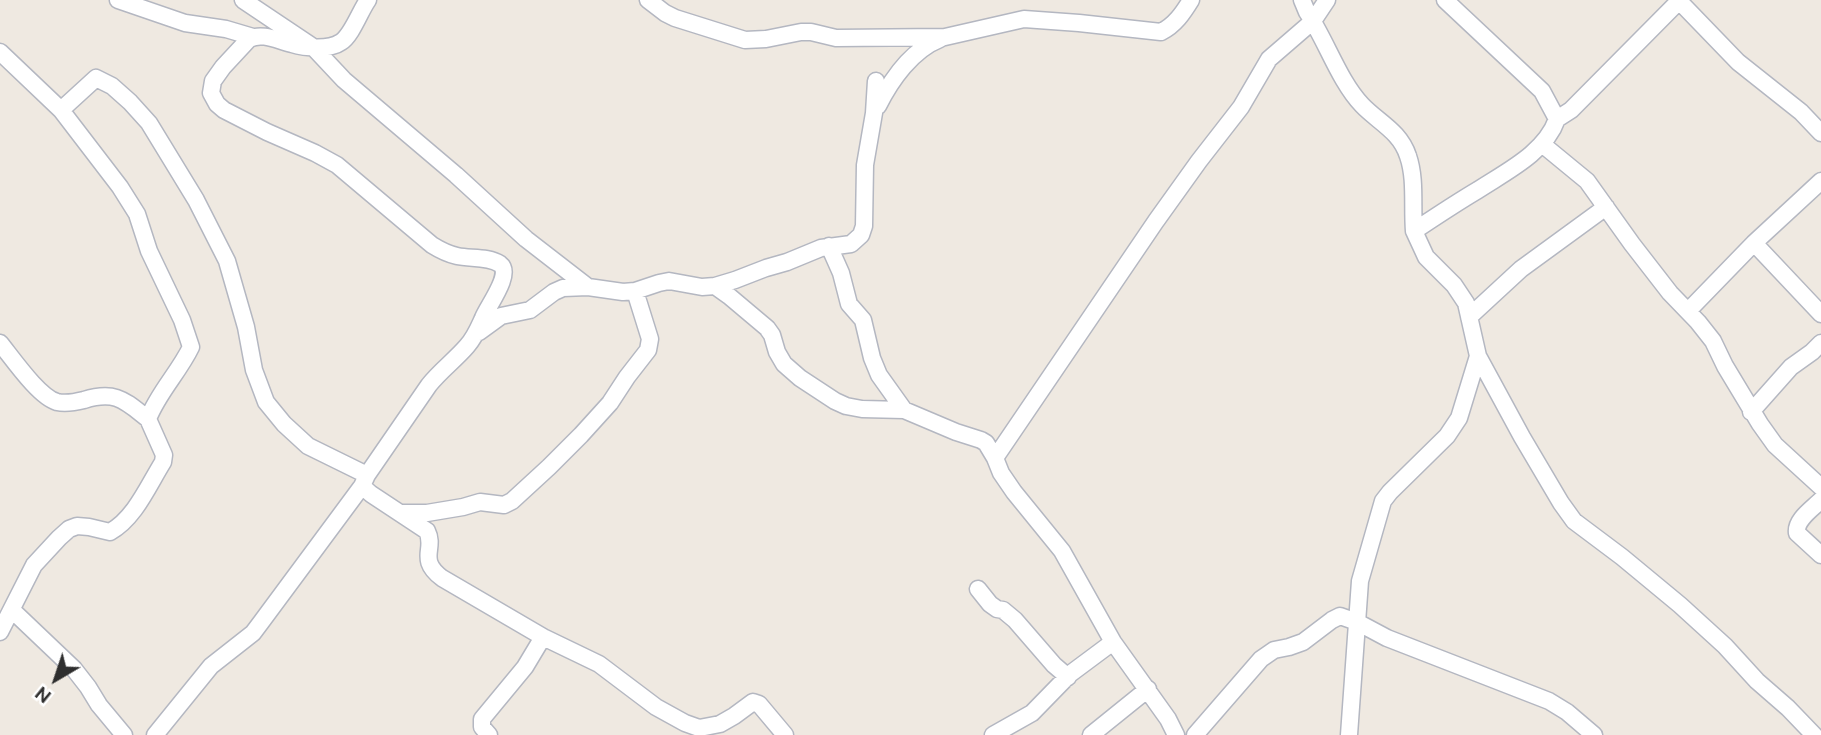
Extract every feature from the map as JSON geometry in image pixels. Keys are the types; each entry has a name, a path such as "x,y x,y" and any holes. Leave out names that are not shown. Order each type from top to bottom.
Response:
{"street":[{"path":"118,0 185,23 313,47 338,44 343,40 368,0"},
{"path":"243,0 313,47 344,80 456,175 526,239 588,287"},
{"path":"648,0 675,18 745,40 801,32 836,38 945,37 1024,19 1161,32 1168,29 1191,0"},
{"path":"1303,0 1352,93 1368,111 1395,132 1406,149 1413,190 1414,231 1426,257 1454,285 1466,303 1478,356 1561,503 1574,521 1679,605 1725,646 1757,681 1815,731"},
{"path":"995,458 1156,221 1241,107 1269,59 1313,21 1328,0"},
{"path":"1445,0 1542,91 1557,119"},
{"path":"1414,231 1518,164 1542,144 1553,130 1557,119 1571,110 1679,1 1738,62 1801,112 1821,133"},
{"path":"253,37 237,51 213,81 212,97 224,110 337,165 432,245 446,253 486,259 501,265 504,271 502,281 483,316 479,332"},
{"path":"874,113 886,90 908,62 926,46 945,37"},
{"path":"0,52 61,110 120,187 137,214 159,274 181,320 191,347 148,419"},
{"path":"61,110 99,78 130,102 149,123 196,200 227,261 246,327 254,370 265,401 284,424 308,446 365,481 372,494 420,525 430,535 428,558 436,574 543,637 599,664 656,707 685,723 699,728 720,724 752,702 759,704 785,735"},
{"path":"155,735 218,659 253,633 365,481 438,374 479,332 501,316 530,310 559,290 572,287 623,292 669,281 702,287 725,284 829,246 844,246 856,241 863,230 865,165 874,113 876,81"},
{"path":"1542,144 1587,181 1662,282 1713,341 1751,412 1775,444 1821,487"},
{"path":"1688,311 1754,243 1821,181"},
{"path":"1469,317 1521,269 1606,207"},
{"path":"1754,243 1821,314"},
{"path":"829,246 841,273 849,304 863,320 879,375 904,410"},
{"path":"715,286 767,328 780,358 800,378 846,406 862,410 904,410 981,440 990,448 1001,473 1014,492 1062,551 1113,642 1168,719 1176,735"},
{"path":"401,513 427,513 480,502 504,505 512,501 568,449 610,403 648,350 650,339 635,291"},
{"path":"0,343 39,389 53,400 66,403 104,395 124,401 148,419 164,455 163,462 135,508 118,527 110,532 83,526 69,529 34,565 0,632"},
{"path":"1751,412 1791,367 1821,343"},
{"path":"1349,735 1360,581 1383,501 1447,436 1459,418 1478,356"},
{"path":"1821,500 1798,523 1796,530 1821,555"},
{"path":"978,589 990,604 1003,610 1015,621 1068,677"},
{"path":"12,610 74,669 124,735"},
{"path":"1195,735 1261,659 1275,650 1303,642 1340,616 1387,638 1549,701 1594,735"},
{"path":"489,735 482,727 482,719 525,667 543,637"},
{"path":"993,735 1032,713 1068,677 1113,642"},
{"path":"1091,735 1147,689"}]}
